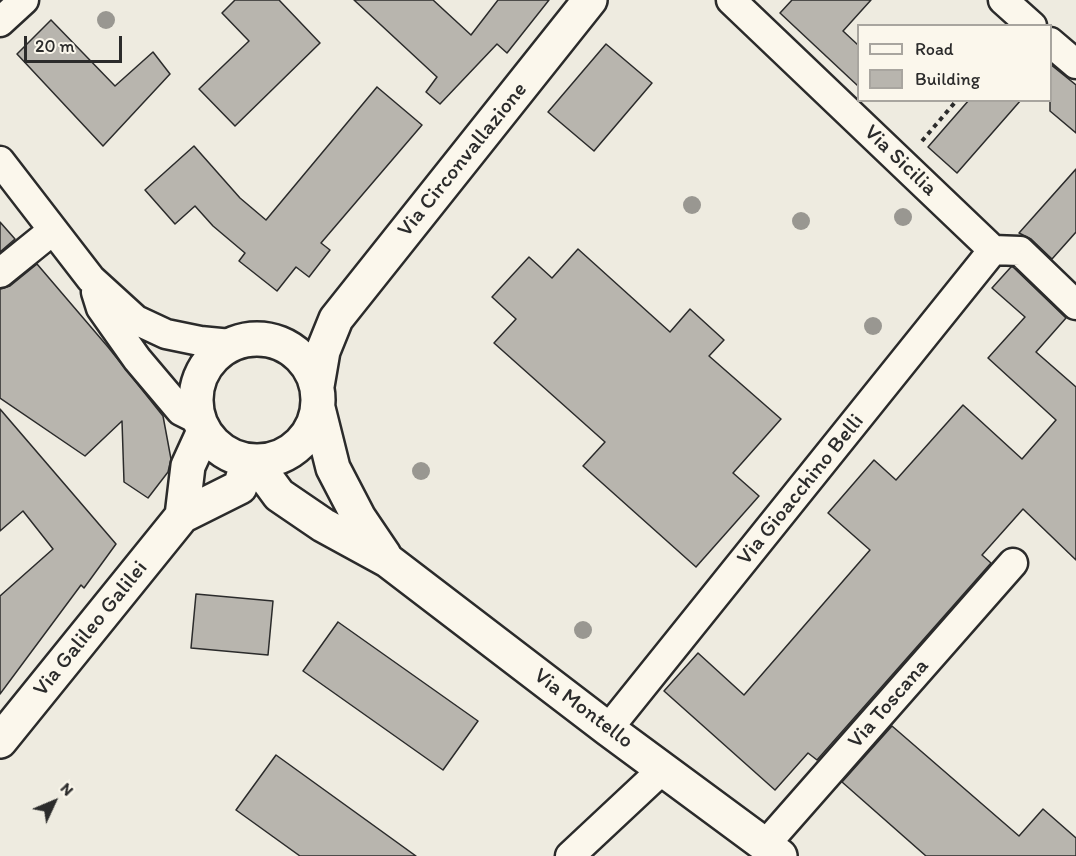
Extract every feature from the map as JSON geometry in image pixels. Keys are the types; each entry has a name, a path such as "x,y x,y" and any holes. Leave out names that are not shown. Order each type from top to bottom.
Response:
{"street":[{"path":"0,22 24,0"},
{"name":"Via Circonvallazione","path":"317,397 323,351 336,319 590,0"},
{"name":"Via Sicilia","path":"731,0 993,250"},
{"path":"1003,0 1030,24"},
{"path":"1052,44 1076,64"},
{"path":"0,161 52,231 92,279 136,320 166,334 200,341 231,344 254,338 266,339 279,342 300,355 314,375 317,397 311,429 303,441 281,456 247,470 218,447 202,425 181,411 137,359 101,308 92,279"},
{"path":"0,273 52,231"},
{"path":"993,250 1020,251 1076,305"},
{"name":"Via Gioacchino Belli","path":"608,729 993,250"},
{"name":"Via Circonvallazione","path":"266,339 302,334 336,319"},
{"path":"182,516 188,466 202,425 196,395 201,375 213,357 231,344"},
{"name":"Via Montello","path":"317,397 333,468 359,518 387,560"},
{"name":"Via Montello","path":"247,470 323,525 387,560 608,729 773,850"},
{"name":"Via Galileo Galilei","path":"0,741 182,516 247,470"},
{"name":"Via Toscana","path":"773,850 1012,562"},
{"path":"570,856 663,769"}],"path":[{"path":"902,164 955,102"}],"building":[{"path":"235,0 279,0 320,43 235,126 199,89 249,41 222,13"},
{"path":"354,0 433,0 471,35 498,0 549,0 507,53 497,44 440,104 426,92 437,77"},
{"path":"792,0 871,0 843,31 857,44 857,85 780,13"},
{"path":"51,20 115,86 153,52 170,74 103,146 17,54"},
{"path":"606,44 652,83 594,151 548,112"},
{"path":"1052,66 1076,85 1076,133 1050,111"},
{"path":"377,87 422,125 321,243 330,250 309,277 296,267 277,291 239,261 245,253 213,226 195,206 175,224 145,190 194,146 240,198 266,220"},
{"path":"967,102 1019,102 957,173 928,147"},
{"path":"1076,169 1076,232 1052,259 1031,239 1019,233"},
{"path":"0,222 15,239 0,252"},
{"path":"578,249 670,332 690,309 724,340 709,356 781,419 733,473 759,496 696,567 583,466 605,442 494,343 516,319 492,297 529,257 552,278"},
{"path":"37,264 163,416 171,459 168,472 148,498 124,482 122,421 85,456 0,398 0,289 10,286"},
{"path":"1011,267 1066,318 1036,352 1076,387 1076,560 1023,509 982,555 991,563 817,760 808,753 775,790 664,691 698,653 744,695 870,550 828,513 874,460 896,480 963,405 1022,459 1056,420 988,358 1025,317 992,288"},
{"path":"0,409 116,544 84,588 81,585 0,694 0,596 53,549 23,511 0,531"},
{"path":"196,594 273,601 268,655 191,648"},
{"path":"338,622 478,721 443,770 303,671"},
{"path":"892,726 1019,836 1043,809 1076,838 1076,856 926,856 842,782"},
{"path":"276,755 416,856 300,856 236,810"}]}
